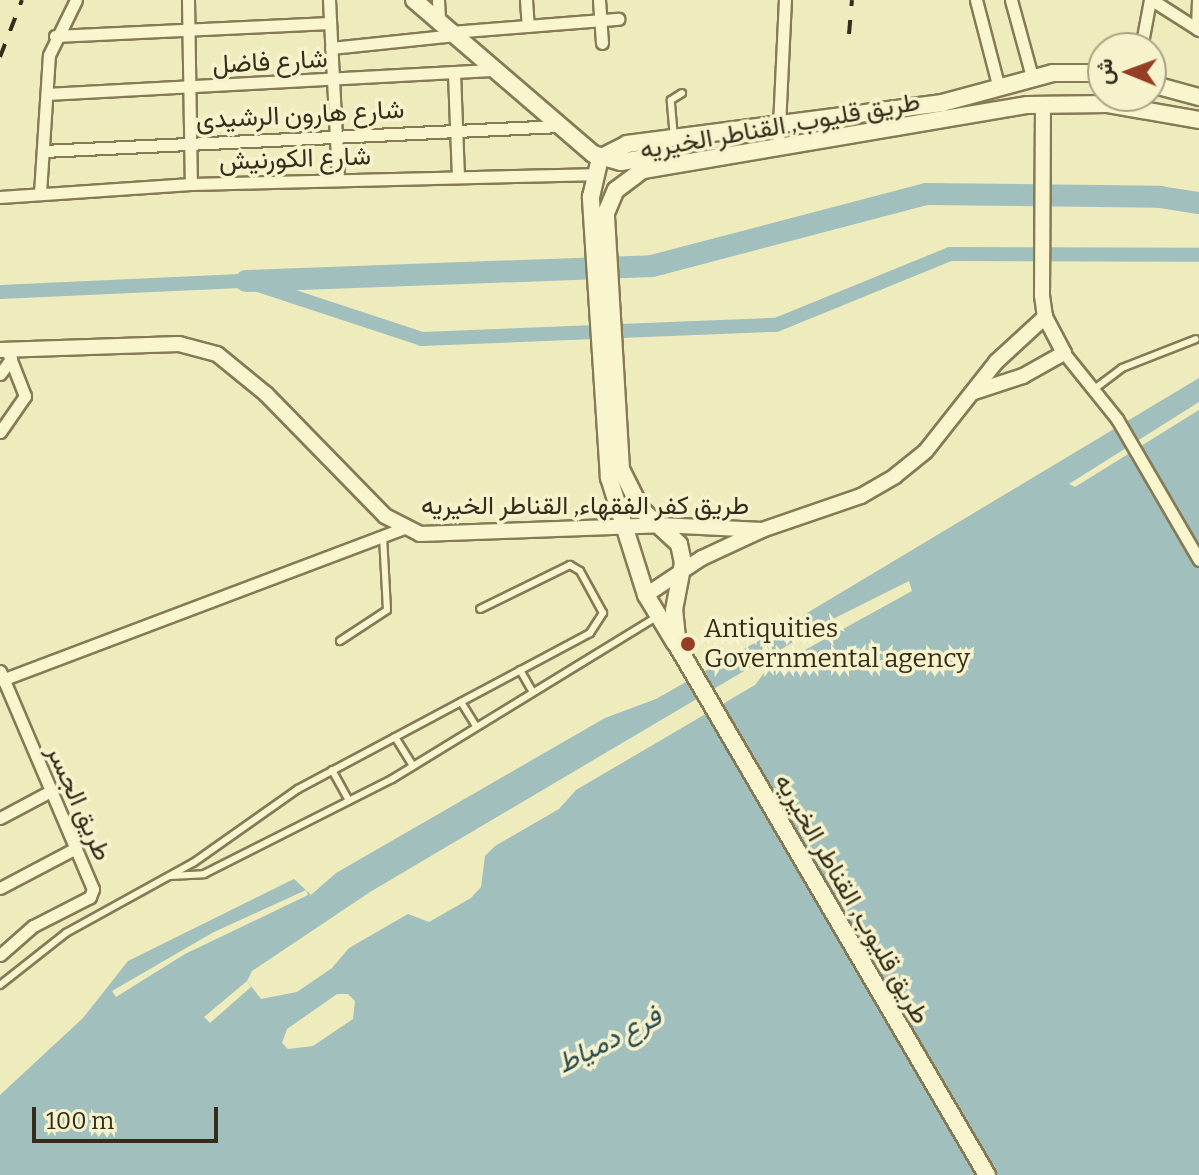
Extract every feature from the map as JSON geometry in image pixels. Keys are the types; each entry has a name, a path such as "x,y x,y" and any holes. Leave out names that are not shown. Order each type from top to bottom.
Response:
{"main road":[{"path":"414,0 600,158 621,162 719,147 737,153"},
{"name":"طريق قليوب, القناطر الخيريه","path":"678,647 674,610 681,572 679,544 641,509 624,480 606,371 591,197 592,174 600,158 618,146 942,103 1032,77 1087,74"},
{"path":"1167,88 1199,97"},
{"name":"طريق قليوب, القناطر الخيريه","path":"987,1175 678,647 656,617 646,595 609,478 606,213 616,190 643,170 1043,104 1108,104 1199,120"}],"street":[{"path":"40,193 47,94 55,36 76,0"},
{"path":"188,0 191,184"},
{"path":"329,0 338,179"},
{"path":"438,0 449,30"},
{"path":"526,0 528,26"},
{"path":"599,0 602,43"},
{"path":"778,147 776,124 785,0"},
{"path":"976,0 999,88"},
{"path":"1011,0 1032,77"},
{"path":"1144,32 1151,0 1198,30"},
{"path":"1198,6 1198,30"},
{"path":"331,48 449,30 618,19"},
{"path":"55,36 330,23"},
{"name":"شارع فاضل","path":"47,94 495,70"},
{"path":"454,73 458,177"},
{"path":"1043,104 1042,295 1045,317 1064,353 1117,419 1199,560"},
{"name":"شارع هارون الرشيدى","path":"43,151 456,127 560,126"},
{"name":"شارع الكورنيش","path":"0,197 191,184 592,174"},
{"name":"طريق كفر الفقهاء, القناطر الخيريه","path":"646,595 681,572 762,530 813,516 895,476 952,424 996,362 1045,317"},
{"name":"طريق كفر الفقهاء, القناطر الخيريه","path":"6,353 179,344 217,354 266,394 385,516 405,528 437,535 660,525 762,530"},
{"path":"0,374 6,353"},
{"path":"0,432 25,396 6,353"},
{"path":"974,392 1023,376 1064,353"},
{"path":"1,676 405,528"},
{"name":"طريق الجسر","path":"0,955 33,926 90,897 93,889 1,676"},
{"path":"0,818 49,792"},
{"path":"0,888 74,849"}],"lane":[{"path":"674,138 671,100 682,93"},
{"path":"1093,390 1122,368 1196,339"},
{"path":"340,641 387,610 383,536"},
{"path":"0,985 66,933 170,876 332,770 520,670 599,624 602,608 578,569 565,565 480,609"},
{"path":"170,876 204,874 349,801 413,766 656,617"},
{"path":"520,670 532,691"},
{"path":"461,702 476,726"},
{"path":"395,737 413,766"},
{"path":"332,770 349,801"}],"water":[{"name":"فرع دمياط","path":"1199,378 1199,402 1069,484 1075,487 1199,410 1199,1175 0,1175 0,1095 83,1018 128,961 294,879 311,895 336,873 605,718 656,699 792,622","holes":["909,581 912,591 765,672 755,685 576,790 559,809 495,846 485,856 481,887 471,898 429,922 408,914 349,948 332,968 297,992 261,999 247,981 252,971 370,892 827,622","337,994 348,994 355,1001 353,1019 313,1046 288,1049 282,1043 287,1029"]}],"pier":[{"path":"306,890 308,895 185,954 116,997 112,991 212,933"},
{"path":"247,981 251,987 210,1023 204,1017"}],"waterway":[{"path":"246,281 652,266 927,194 1160,197 1199,203"},
{"path":"0,292 246,281 422,339 776,325 950,254 1199,255"}],"railway":[{"path":"0,57 22,0"},
{"path":"849,34 852,0"}],"place":[{"name":"Antiquities Governmental agency","path":"688,644"}]}
